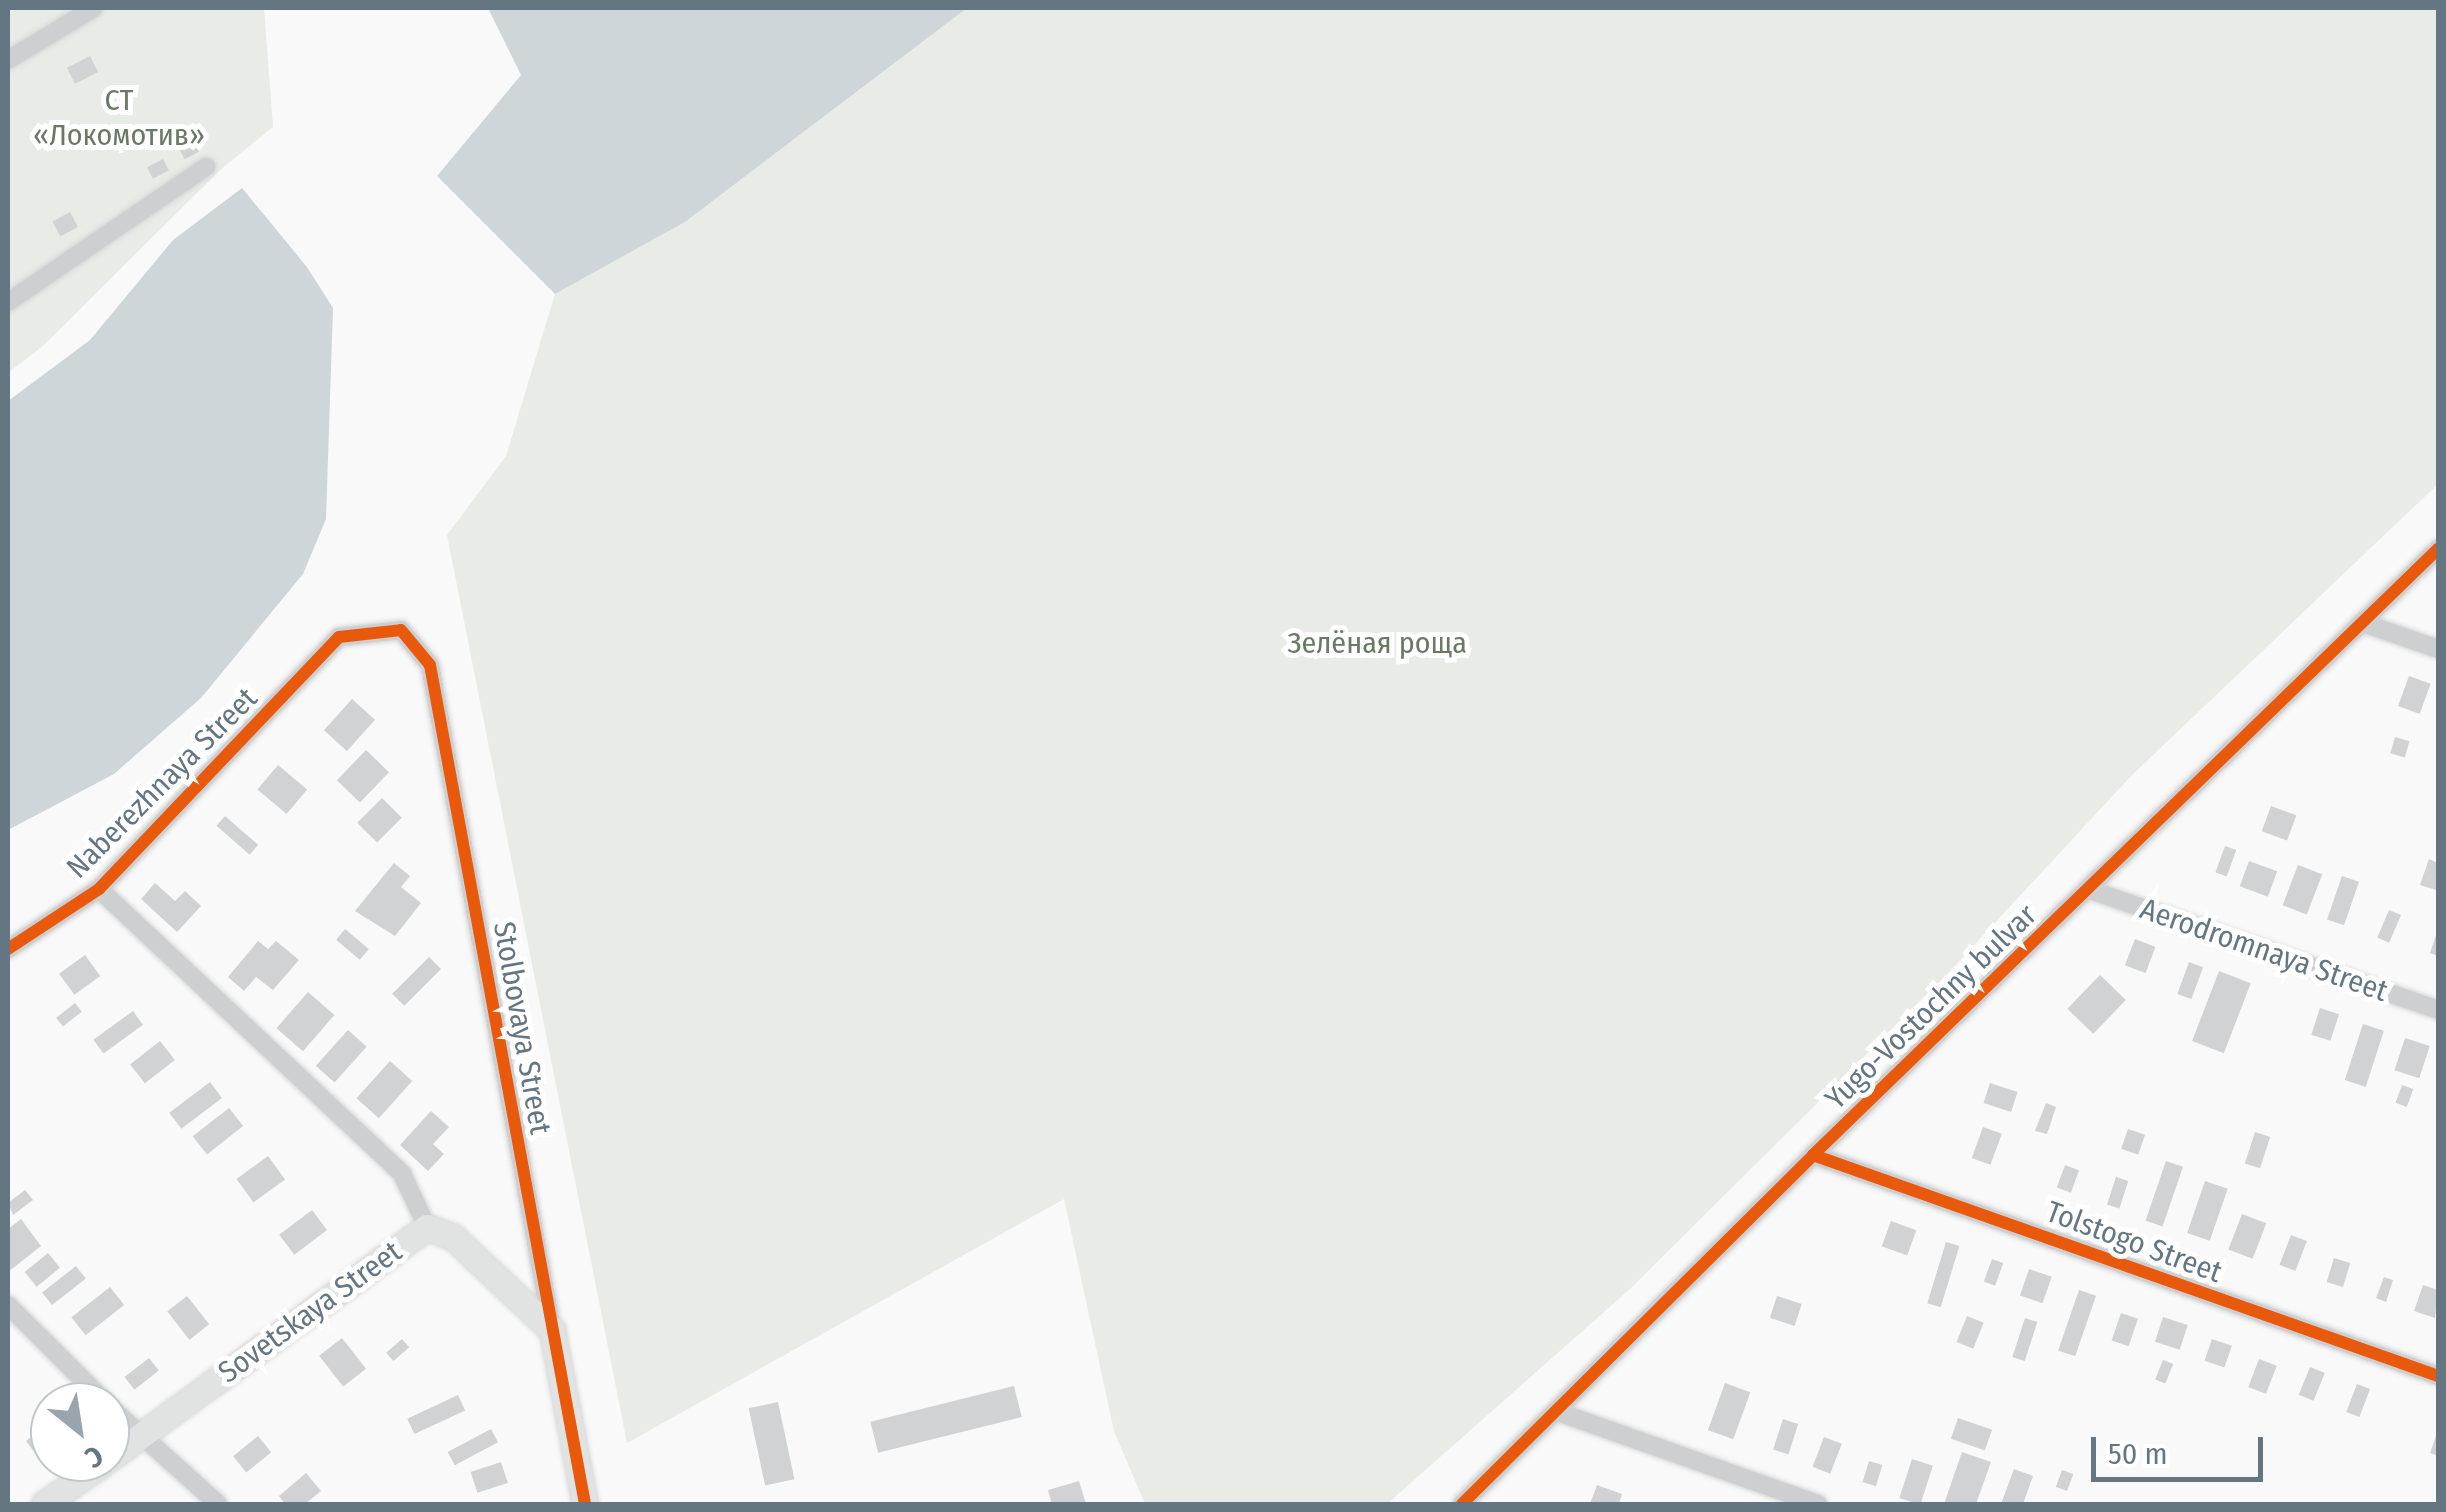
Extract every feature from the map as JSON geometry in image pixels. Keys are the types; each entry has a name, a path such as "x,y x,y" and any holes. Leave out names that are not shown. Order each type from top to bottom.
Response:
{"street":[{"path":"8,60 94,8"},
{"path":"8,302 206,167"},
{"name":"Yugo-Vostochny bulvar","path":"1462,1504 1813,1154 2090,890 2438,548"},
{"path":"2363,623 2438,649"},
{"name":"Stolbovaya Street","path":"339,637 400,630 430,665 585,1504"},
{"name":"Naberezhnaya Street","path":"8,948 99,889 339,637"},
{"path":"99,889 402,1174 427,1227"},
{"name":"Aerodromnaya Street","path":"2090,890 2438,1010"},
{"name":"Tolstogo Street","path":"1813,1154 2438,1376"},
{"name":"Sovetskaya Street","path":"130,1443 427,1227 453,1237 552,1330"},
{"path":"8,1305 84,1382"},
{"path":"1558,1412 1818,1504"},
{"path":"130,1428 218,1504"},
{"name":"Sovetskaya Street","path":"44,1504 76,1482"}],"green space":[{"name":"СТ «Локомотив»","path":"8,8 264,8 273,127 220,170 44,345 8,373"},
{"name":"Зелёная роща","path":"967,8 2438,8 2438,484 2132,775 1950,971 1630,1289 1387,1504 1145,1504 1114,1431 1064,1199 627,1443 447,535 506,456 555,294 685,222"}],"shaded area":[{"path":"488,8 967,8 685,222 555,294 437,176 521,75"},
{"path":"242,188 307,267 333,308 326,519 303,574 201,698 114,774 8,830 8,401 90,340 173,240"}],"building":[{"path":"90,56 98,72 75,84 67,68"},
{"path":"190,135 199,152 185,159 176,143"},
{"path":"163,159 169,171 153,179 147,167"},
{"path":"70,212 78,227 60,236 52,221"},
{"path":"2409,676 2431,684 2420,714 2398,706"},
{"path":"352,699 375,720 347,751 324,730"},
{"path":"2395,737 2409,741 2405,757 2390,753"},
{"path":"366,750 389,772 360,802 337,780"},
{"path":"278,765 307,789 287,814 257,790"},
{"path":"382,798 402,818 377,843 357,823"},
{"path":"2271,806 2296,815 2287,841 2262,831"},
{"path":"225,816 258,845 250,855 216,826"},
{"path":"2225,846 2236,850 2227,876 2215,872"},
{"path":"2429,859 2438,863 2436,890 2420,885"},
{"path":"2249,861 2277,871 2268,897 2240,886"},
{"path":"394,863 410,876 401,887 421,903 395,936 355,911"},
{"path":"2298,865 2322,874 2307,914 2283,905"},
{"path":"2342,876 2359,882 2344,925 2327,919"},
{"path":"155,883 175,901 185,891 201,906 177,932 141,899"},
{"path":"2389,910 2401,915 2389,943 2377,938"},
{"path":"345,929 369,949 360,960 336,940"},
{"path":"2438,929 2438,956 2430,953"},
{"path":"2135,939 2156,947 2146,973 2125,965"},
{"path":"258,941 268,949 276,941 299,960 273,990 256,977 244,991 228,977"},
{"path":"85,955 100,976 74,995 59,974"},
{"path":"429,957 441,969 404,1006 392,994"},
{"path":"2189,962 2203,967 2191,999 2177,994"},
{"path":"2219,971 2251,983 2224,1053 2192,1041"},
{"path":"2100,975 2126,1000 2093,1034 2067,1009"},
{"path":"308,992 334,1015 303,1051 277,1028"},
{"path":"75,1003 82,1012 63,1026 56,1018"},
{"path":"2320,1008 2339,1014 2330,1041 2311,1035"},
{"path":"133,1011 143,1025 103,1054 93,1040"},
{"path":"2363,1024 2384,1031 2366,1087 2345,1080"},
{"path":"348,1030 367,1047 334,1082 316,1066"},
{"path":"2405,1038 2430,1046 2419,1078 2394,1070"},
{"path":"160,1041 175,1060 145,1083 130,1064"},
{"path":"390,1061 412,1081 379,1118 357,1098"},
{"path":"210,1082 222,1098 181,1129 169,1113"},
{"path":"1990,1083 2018,1092 2011,1112 1984,1103"},
{"path":"2402,1085 2413,1089 2407,1107 2396,1103"},
{"path":"2046,1103 2056,1107 2047,1134 2035,1131"},
{"path":"229,1108 243,1126 207,1154 193,1136"},
{"path":"431,1111 449,1127 433,1144 444,1154 428,1171 400,1145"},
{"path":"1983,1127 2002,1134 1991,1165 1972,1158"},
{"path":"2128,1129 2145,1135 2138,1155 2121,1149"},
{"path":"2255,1132 2270,1137 2260,1168 2245,1163"},
{"path":"268,1156 285,1179 253,1202 236,1179"},
{"path":"2166,1161 2183,1167 2163,1226 2145,1221"},
{"path":"2065,1165 2079,1170 2071,1193 2057,1188"},
{"path":"2116,1177 2128,1181 2119,1209 2107,1205"},
{"path":"2205,1181 2228,1189 2210,1241 2187,1233"},
{"path":"25,1190 33,1200 13,1215 8,1203"},
{"path":"312,1210 327,1230 294,1255 279,1235"},
{"path":"2242,1214 2266,1223 2253,1259 2228,1249"},
{"path":"21,1219 41,1246 8,1272 8,1229"},
{"path":"1891,1221 1916,1230 1907,1256 1882,1246"},
{"path":"2291,1235 2307,1241 2295,1271 2280,1265"},
{"path":"1946,1242 1959,1246 1941,1307 1927,1303"},
{"path":"48,1253 60,1268 37,1287 25,1272"},
{"path":"2334,1258 2350,1263 2343,1287 2327,1282"},
{"path":"1992,1259 2003,1263 1995,1286 1984,1282"},
{"path":"76,1266 86,1279 52,1305 42,1292"},
{"path":"2029,1269 2052,1277 2043,1303 2020,1295"},
{"path":"2384,1277 2393,1280 2386,1302 2376,1298"},
{"path":"2423,1285 2438,1290 2435,1318 2414,1311"},
{"path":"110,1287 124,1305 86,1335 71,1317"},
{"path":"2079,1290 2096,1296 2075,1356 2058,1351"},
{"path":"187,1296 209,1324 189,1340 167,1311"},
{"path":"1777,1296 1802,1304 1795,1326 1770,1318"},
{"path":"2121,1313 2138,1319 2129,1346 2112,1340"},
{"path":"1967,1316 1984,1323 1973,1349 1957,1342"},
{"path":"2163,1317 2188,1325 2180,1350 2155,1342"},
{"path":"2025,1318 2037,1322 2025,1361 2012,1357"},
{"path":"342,1338 366,1369 343,1387 319,1356"},
{"path":"402,1339 409,1347 393,1361 386,1353"},
{"path":"2212,1339 2232,1346 2224,1368 2205,1361"},
{"path":"149,1358 159,1371 134,1390 125,1377"},
{"path":"2259,1359 2277,1366 2266,1394 2248,1387"},
{"path":"2163,1360 2173,1364 2165,1384 2155,1379"},
{"path":"2310,1367 2325,1373 2314,1401 2299,1395"},
{"path":"1725,1383 1750,1392 1733,1439 1708,1430"},
{"path":"2357,1384 2370,1389 2359,1417 2346,1412"},
{"path":"1014,1386 1022,1417 878,1453 870,1422"},
{"path":"458,1395 465,1410 414,1434 407,1419"},
{"path":"778,1402 794,1479 765,1486 749,1408"},
{"path":"1958,1418 1992,1430 1985,1451 1951,1439"},
{"path":"1783,1419 1798,1424 1788,1454 1773,1449"},
{"path":"491,1429 498,1442 455,1465 448,1452"},
{"path":"2438,1430 2438,1456 2430,1453"},
{"path":"258,1436 271,1452 246,1472 233,1456"},
{"path":"1824,1437 1842,1444 1830,1474 1813,1467"},
{"path":"1962,1452 1991,1462 1976,1504 1944,1504"},
{"path":"1912,1459 1933,1466 1921,1504 1899,1498"},
{"path":"1869,1461 1882,1465 1876,1486 1863,1482"},
{"path":"501,1462 508,1483 477,1493 471,1472"},
{"path":"2014,1469 2033,1476 2023,1504 2001,1504"},
{"path":"2062,1470 2073,1474 2067,1491 2056,1487"},
{"path":"306,1473 321,1491 305,1504 285,1504 279,1496"},
{"path":"1079,1481 1086,1504 1052,1504 1048,1490"},
{"path":"1597,1485 1622,1494 1619,1504 1590,1504"}],"cycle path":[{"path":"1462,1504 1813,1155 2438,549"},
{"path":"8,949 99,889 339,637 401,630 430,665 585,1504"},
{"path":"1813,1155 2438,1376"}]}
